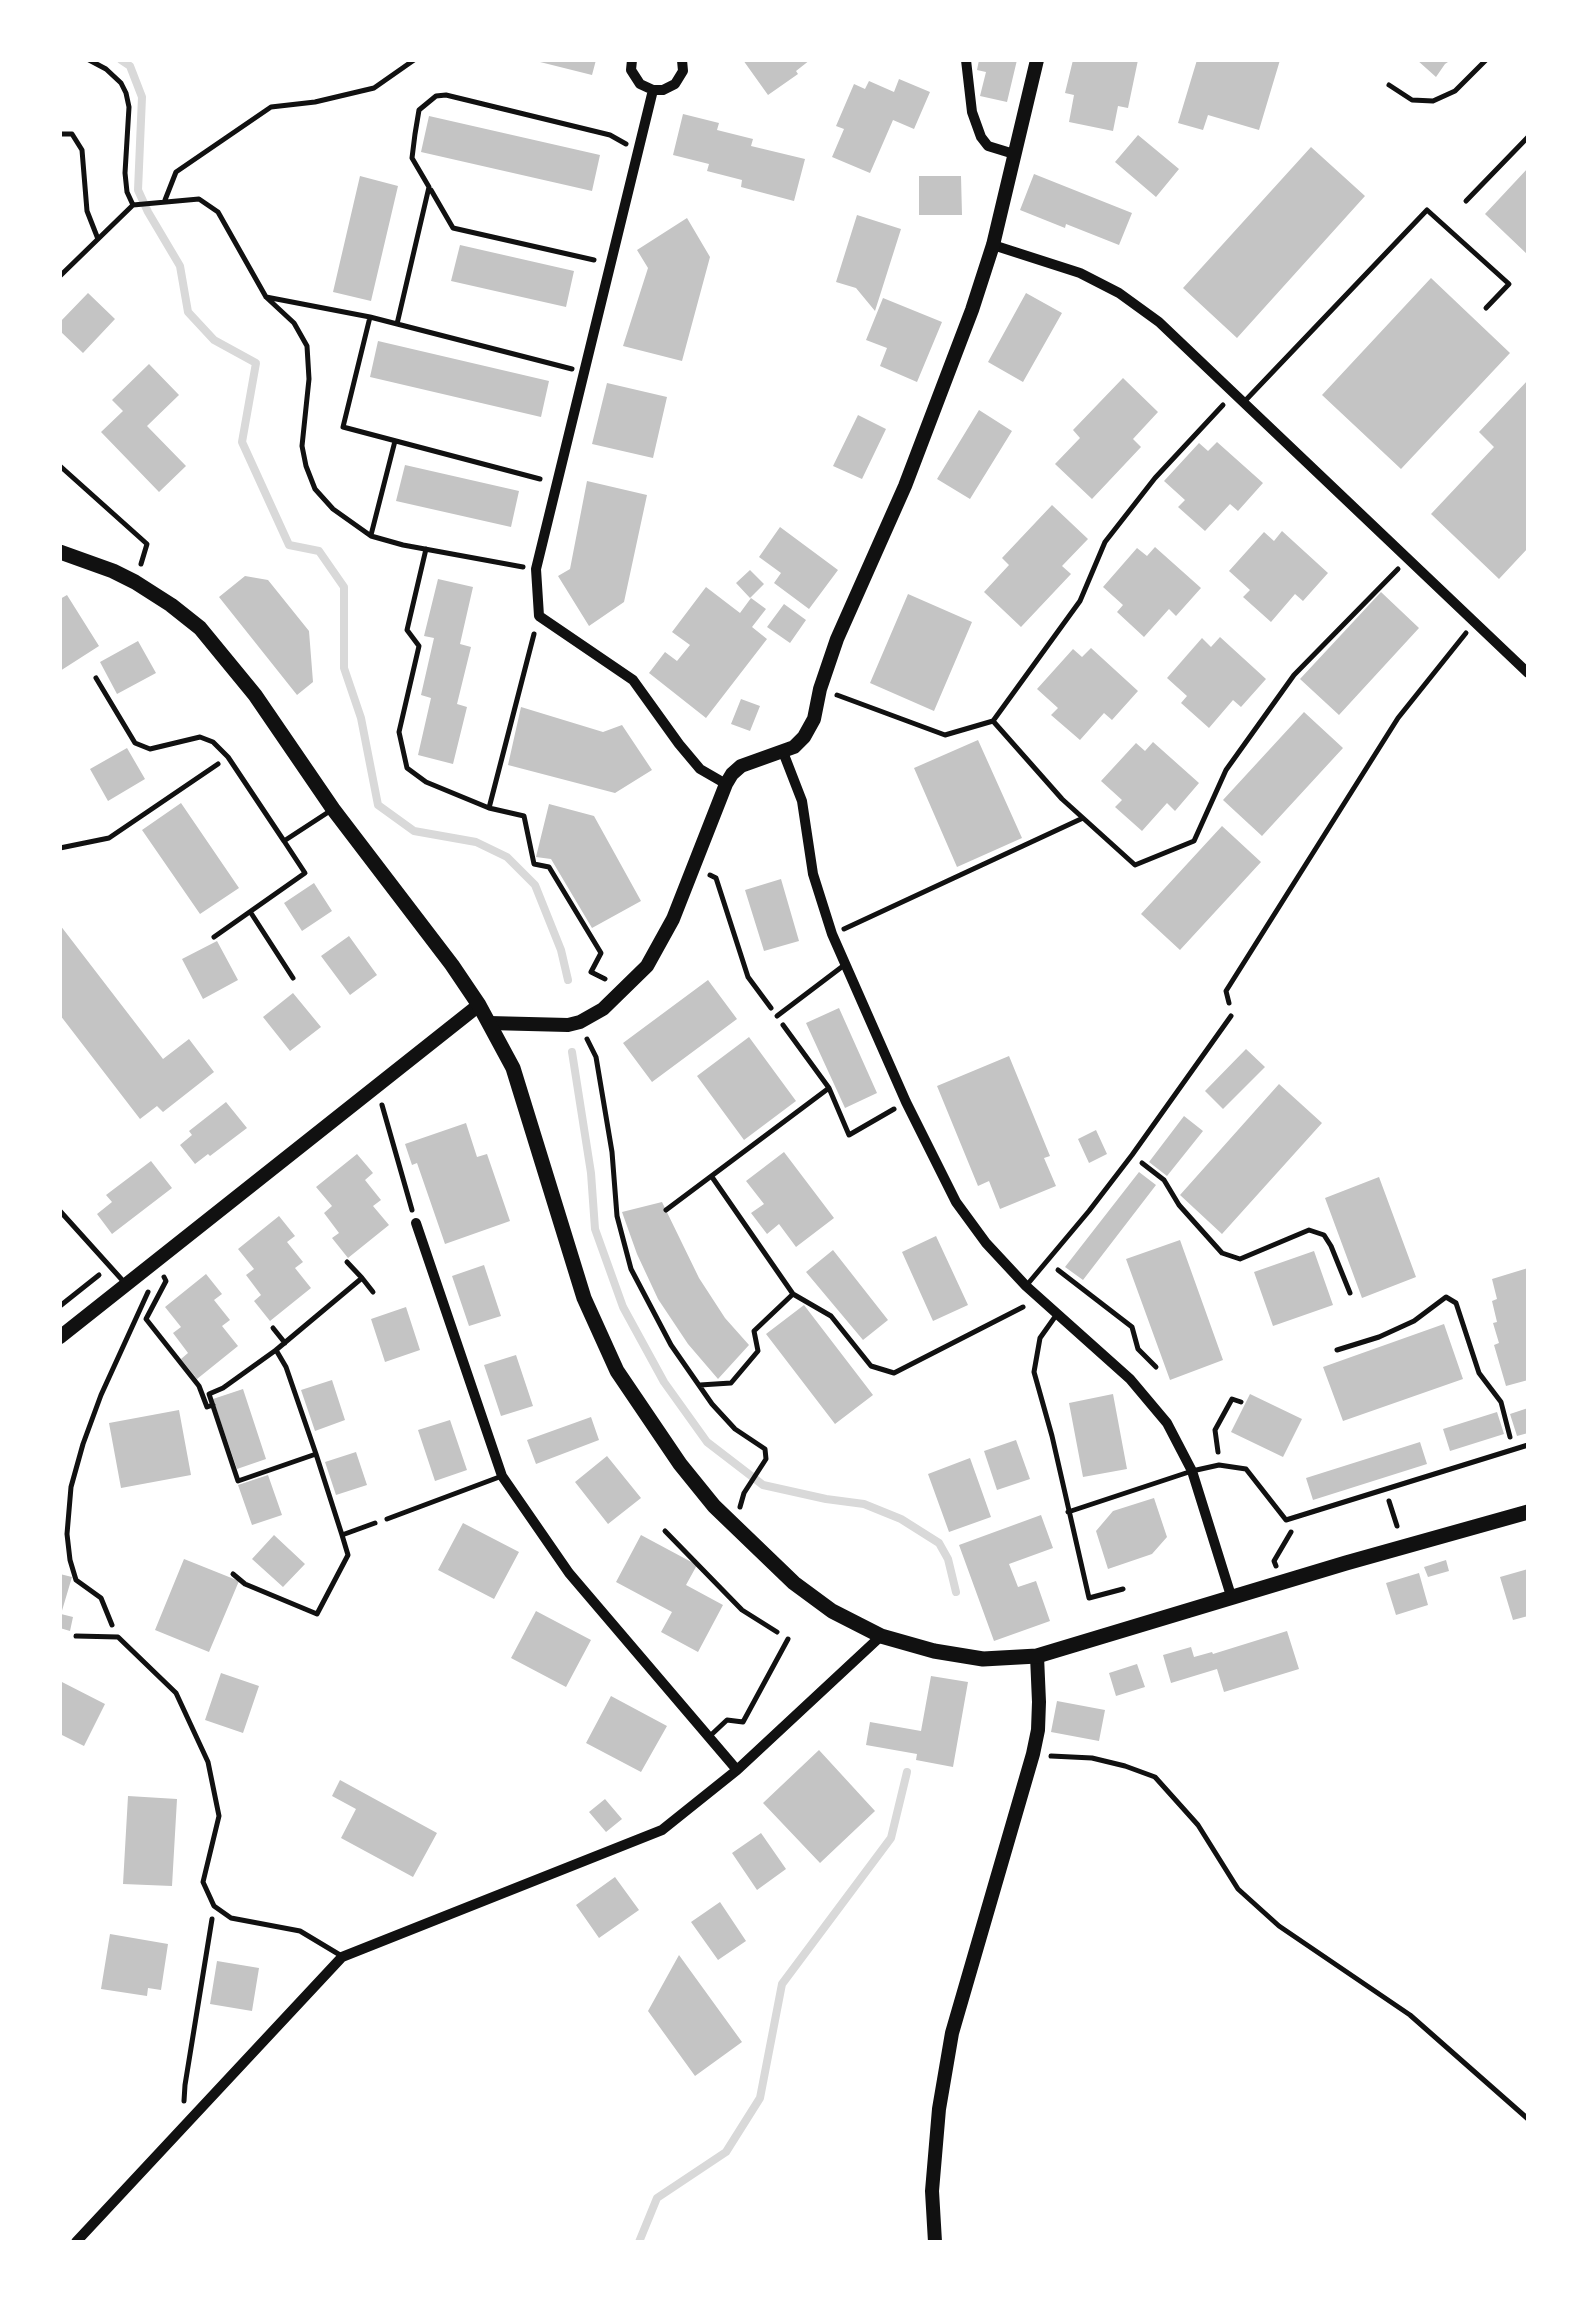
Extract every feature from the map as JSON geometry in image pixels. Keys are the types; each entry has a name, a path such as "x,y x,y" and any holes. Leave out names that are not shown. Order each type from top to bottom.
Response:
{"main road":[{"path":"60,552 113,571 171,605 200,628 255,695 332,809 452,966 514,1068 584,1298 617,1371 680,1464 714,1506 794,1583 832,1611 881,1636 934,1651 997,1659 1037,1656 1528,1512"}],"street":[{"path":"632,60 632,70 640,84 654,90 675,84 682,71 682,60"},
{"path":"966,60 972,112 980,137 988,146 1014,154"},
{"path":"490,1024 546,1026 580,1022 603,1010 647,966 673,919 726,784 741,766 794,747 814,719 837,639 905,486 972,310 993,245 1037,60"},
{"path":"654,90 536,569 539,616 633,680 678,744 700,768 726,784"},
{"path":"993,245 1080,273 1119,293 1159,322 1528,673"},
{"path":"783,752 802,801 813,874 832,934 906,1102 956,1202 986,1243 1026,1286 1130,1379 1167,1423 1192,1472 1232,1599"},
{"path":"60,1337 479,1005"},
{"path":"416,1222 502,1476 569,1573 737,1770"},
{"path":"76,2242 342,1957 662,1830 737,1770 881,1636"},
{"path":"935,2242 932,2190 939,2109 952,2033 1033,1754 1040,1702 1037,1656"}],"lane":[{"path":"1389,85 1412,100 1433,102 1455,90 1486,60"},
{"path":"1466,201 1528,137"},
{"path":"1243,402 1427,210 1509,284 1486,308"},
{"path":"96,678 135,742 150,749 200,737 213,742 228,756 305,873 214,937"},
{"path":"284,841 332,809"},
{"path":"251,913 292,978"},
{"path":"777,1016 845,964"},
{"path":"1026,1286 1132,1155 1232,1016"},
{"path":"60,1211 126,1284"},
{"path":"1057,1314 1040,1338 1034,1372 1089,1598 1123,1590"},
{"path":"1068,1512 1219,1465 1246,1469 1286,1520 1528,1444"},
{"path":"387,1518 502,1476"},
{"path":"76,1636 118,1637 176,1693 208,1762 219,1816 204,1882 214,1906 231,1918 300,1931 342,1957"},
{"path":"709,1737 727,1720 742,1722 788,1639"}],"path":[{"path":"89,60 106,69 126,93 130,107 126,192 133,204"},
{"path":"165,200 176,172 272,107 316,102 374,88 414,60"},
{"path":"611,264 453,228 412,158 420,110 436,96 446,96 610,134 639,148"},
{"path":"60,134 72,134 82,150 87,211 98,239"},
{"path":"396,324 429,187"},
{"path":"60,276 133,204 199,199 218,212 266,297 294,323 308,346 302,446 315,489 332,509 371,536 536,569"},
{"path":"266,297 370,317 584,372"},
{"path":"370,317 343,427 558,484"},
{"path":"820,689 946,735 994,721 1080,601 1105,542 1155,478 1234,393"},
{"path":"371,536 395,441"},
{"path":"60,466 148,544 135,582"},
{"path":"426,549 406,630 419,646 398,732 407,768 426,782 489,808 524,816 534,864 549,867 601,953 592,972 623,989"},
{"path":"994,721 1062,799 1135,865 1194,842 1226,770 1294,676 1407,560"},
{"path":"489,808 539,616"},
{"path":"1232,1016 1226,990 1398,718 1474,623"},
{"path":"60,848 109,838 228,756"},
{"path":"832,934 1083,818"},
{"path":"693,868 716,878 748,978 829,1088 849,1135 906,1102"},
{"path":"580,1022 596,1057 618,1216 631,1269 670,1345 699,1385 735,1429 765,1449 766,1458 744,1493"},
{"path":"376,1085 416,1222"},
{"path":"666,1210 829,1088"},
{"path":"1132,1155 1164,1180 1179,1206 1222,1253 1240,1259 1309,1230 1324,1235 1350,1293"},
{"path":"712,1176 793,1294 831,1316 872,1366 894,1373 1039,1298"},
{"path":"118,1637 100,1598 76,1580 67,1534 71,1487 101,1395 156,1275 155,1261"},
{"path":"347,1262 373,1292"},
{"path":"1048,1262 1132,1328 1138,1349 1156,1367"},
{"path":"60,1306 110,1267"},
{"path":"316,1454 238,1481 210,1394 276,1350 362,1278"},
{"path":"166,1281 146,1319 199,1386 206,1407 213,1405"},
{"path":"699,1385 731,1383 758,1351 754,1331 793,1294"},
{"path":"1336,1350 1414,1321 1446,1297 1456,1304 1479,1372 1501,1402 1513,1449"},
{"path":"273,1328 285,1343"},
{"path":"233,1574 245,1584 318,1614 348,1554 286,1366 276,1350"},
{"path":"1219,1465 1215,1430 1232,1399 1242,1402"},
{"path":"1385,1489 1398,1526"},
{"path":"342,1535 387,1518"},
{"path":"665,1531 742,1610 788,1639"},
{"path":"1274,1561 1292,1533"},
{"path":"1033,1754 1092,1758 1155,1777 1198,1825 1238,1889 1279,1926 1410,2015 1528,2119"},
{"path":"190,2120 184,2108 185,2085 214,1906"}],"building":[{"path":"532,60 596,60 592,75"},
{"path":"743,60 810,60 796,71 798,74 768,95"},
{"path":"979,60 1017,60 1007,102 980,96 986,72 977,70"},
{"path":"1073,60 1138,60 1128,108 1118,106 1113,131 1069,122 1074,95 1065,93"},
{"path":"1197,60 1280,60 1259,130 1208,115 1203,130 1178,123"},
{"path":"1417,60 1451,60 1436,77"},
{"path":"899,79 930,92 914,129 893,120 870,173 832,157 844,129 836,126 854,84 865,89 869,81 894,92"},
{"path":"683,114 719,123 717,130 753,139 751,146 805,159 794,201 741,187 742,180 707,171 709,164 673,155"},
{"path":"429,116 600,155 592,191 421,152"},
{"path":"1138,135 1179,169 1156,197 1115,162"},
{"path":"1311,147 1365,196 1237,338 1183,288"},
{"path":"1528,168 1528,255 1485,214"},
{"path":"1034,174 1132,213 1119,245 1020,210"},
{"path":"360,176 398,186 371,301 333,292"},
{"path":"919,176 961,176 962,215 919,215"},
{"path":"857,215 901,229 875,311 856,288 836,282"},
{"path":"687,218 710,257 682,361 623,346 648,268 637,250"},
{"path":"460,245 574,271 566,307 451,281"},
{"path":"1431,278 1510,353 1401,469 1322,395"},
{"path":"88,293 115,319 83,353 60,331 60,322"},
{"path":"1026,293 1062,313 1023,382 988,362"},
{"path":"883,298 942,322 917,382 880,366 887,348 866,340"},
{"path":"378,341 549,381 541,417 370,377"},
{"path":"149,364 179,395 147,426 186,466 159,492 101,432 123,411 112,400"},
{"path":"1123,378 1158,412 1133,439 1141,447 1092,499 1055,464 1080,438 1073,430"},
{"path":"1528,380 1528,548 1499,579 1431,514 1494,447 1479,432"},
{"path":"607,383 667,397 653,458 592,444"},
{"path":"979,410 1012,431 970,499 937,479"},
{"path":"858,415 886,429 862,479 833,466"},
{"path":"1217,442 1263,483 1238,511 1230,504 1205,531 1178,507 1185,500 1164,481 1199,443 1208,451"},
{"path":"405,465 519,491 511,527 396,501"},
{"path":"587,481 647,495 624,602 589,626 558,576 570,569"},
{"path":"1052,505 1088,539 1062,566 1071,574 1021,627 984,592 1009,565 1002,558"},
{"path":"780,527 838,570 809,609 774,583 781,573 759,557"},
{"path":"1282,531 1328,573 1303,601 1295,594 1271,622 1243,597 1250,590 1229,571 1264,532 1274,541"},
{"path":"1155,547 1201,588 1176,616 1169,609 1144,637 1117,612 1123,605 1103,587 1137,548 1147,556"},
{"path":"750,570 764,584 750,598 736,583"},
{"path":"245,576 268,580 309,631 313,682 297,695 219,597"},
{"path":"438,579 473,587 460,644 471,647 457,704 467,707 453,764 418,755 431,698 421,695 434,638 424,636"},
{"path":"706,587 740,613 751,598 766,609 752,627 767,639 706,718 649,673 665,652 677,661 690,645 672,632"},
{"path":"1381,592 1419,628 1339,715 1300,679"},
{"path":"908,594 972,622 934,711 870,683"},
{"path":"67,595 99,646 60,671 60,599"},
{"path":"784,604 806,620 790,643 767,627"},
{"path":"1220,637 1266,679 1241,707 1233,700 1209,728 1181,703 1187,696 1167,678 1202,638 1211,647"},
{"path":"138,641 156,673 117,694 100,662"},
{"path":"1091,648 1138,691 1112,720 1104,713 1080,740 1051,715 1058,708 1037,689 1073,649 1082,657"},
{"path":"741,699 760,706 750,731 731,724"},
{"path":"521,707 603,732 622,725 652,770 615,793 508,765"},
{"path":"1304,712 1343,748 1262,836 1223,800"},
{"path":"978,740 1022,838 957,867 914,768"},
{"path":"1153,742 1199,783 1175,811 1167,803 1142,831 1115,807 1122,800 1101,781 1136,743 1145,751"},
{"path":"127,748 145,779 108,801 90,769"},
{"path":"181,803 239,888 200,914 142,830"},
{"path":"549,804 594,816 641,901 592,928 551,859 536,857"},
{"path":"1222,826 1261,862 1180,950 1141,914"},
{"path":"781,879 799,941 764,951 745,890"},
{"path":"314,883 332,911 302,931 284,903"},
{"path":"60,925 163,1059 189,1039 214,1072 163,1112 157,1106 140,1119 60,1015"},
{"path":"349,936 377,975 350,995 321,956"},
{"path":"217,941 238,980 203,999 182,959"},
{"path":"708,980 737,1019 652,1082 623,1043"},
{"path":"293,993 321,1027 290,1051 263,1017"},
{"path":"839,1008 877,1093 845,1108 806,1023"},
{"path":"749,1037 796,1101 744,1140 697,1076"},
{"path":"1246,1049 1265,1067 1223,1109 1205,1091"},
{"path":"1009,1056 1050,1156 1044,1158 1056,1186 1000,1209 989,1181 978,1186 937,1086"},
{"path":"1279,1084 1322,1123 1222,1234 1180,1195"},
{"path":"226,1102 247,1128 195,1164 180,1145 192,1135 189,1131"},
{"path":"1184,1116 1203,1131 1167,1176 1149,1162"},
{"path":"466,1123 477,1157 487,1154 510,1221 445,1244 417,1163 412,1165 405,1144"},
{"path":"1096,1130 1107,1154 1089,1163 1078,1139"},
{"path":"784,1152 834,1218 796,1247 779,1224 767,1234 751,1213 764,1204 746,1181"},
{"path":"357,1154 373,1173 365,1180 381,1200 373,1206 389,1225 348,1258 332,1238 339,1233 324,1213 332,1206 316,1187"},
{"path":"151,1161 172,1188 112,1234 97,1214 112,1202 106,1195"},
{"path":"1139,1172 1156,1185 1083,1280 1065,1267"},
{"path":"1379,1177 1416,1277 1362,1298 1325,1198"},
{"path":"662,1202 699,1278 725,1318 749,1345 718,1379 658,1299 622,1212"},
{"path":"279,1216 295,1236 287,1242 303,1262 295,1268 311,1288 270,1321 254,1301 261,1295 246,1275 254,1269 238,1249"},
{"path":"936,1236 968,1305 933,1321 902,1252"},
{"path":"1180,1240 1223,1360 1170,1380 1126,1259"},
{"path":"833,1250 888,1320 863,1340 806,1272"},
{"path":"1314,1251 1333,1305 1273,1326 1254,1272"},
{"path":"484,1265 501,1316 469,1326 452,1276"},
{"path":"1528,1268 1528,1380 1506,1386 1494,1345 1499,1343 1493,1323 1497,1322 1492,1301 1497,1299 1492,1279"},
{"path":"206,1274 222,1294 214,1300 230,1320 222,1326 238,1346 197,1379 181,1359 188,1353 173,1333 181,1327 165,1307"},
{"path":"804,1305 873,1395 835,1424 766,1334"},
{"path":"406,1307 420,1350 385,1362 371,1319"},
{"path":"1444,1324 1463,1379 1343,1421 1323,1367"},
{"path":"516,1355 533,1406 501,1416 484,1365"},
{"path":"332,1380 345,1420 315,1431 301,1390"},
{"path":"243,1389 266,1459 237,1469 213,1399"},
{"path":"1113,1394 1127,1469 1083,1477 1069,1403"},
{"path":"1250,1394 1302,1419 1283,1457 1231,1432"},
{"path":"1528,1408 1528,1433 1517,1436 1510,1414"},
{"path":"179,1410 191,1475 121,1488 109,1423"},
{"path":"1497,1412 1504,1434 1450,1451 1443,1429"},
{"path":"591,1417 599,1440 536,1464 527,1440"},
{"path":"450,1420 467,1470 435,1481 418,1430"},
{"path":"1016,1440 1030,1479 997,1490 984,1451"},
{"path":"1420,1442 1427,1464 1313,1500 1306,1478"},
{"path":"356,1452 367,1485 336,1495 325,1462"},
{"path":"607,1456 641,1498 608,1524 575,1482"},
{"path":"970,1458 991,1517 949,1532 928,1474"},
{"path":"268,1475 282,1515 252,1525 238,1485"},
{"path":"1154,1498 1167,1537 1152,1554 1108,1569 1096,1531 1113,1511"},
{"path":"1041,1515 1053,1548 1009,1564 1018,1587 1036,1581 1050,1621 994,1641 959,1545"},
{"path":"463,1523 519,1552 494,1599 438,1570"},
{"path":"274,1535 305,1564 283,1587 252,1559"},
{"path":"641,1535 697,1565 686,1585 723,1605 698,1652 661,1632 672,1612 616,1582"},
{"path":"184,1559 239,1581 209,1652 155,1630"},
{"path":"1446,1560 1449,1571 1428,1577 1424,1567"},
{"path":"1528,1569 1528,1616 1513,1620 1500,1577"},
{"path":"1419,1573 1428,1605 1396,1615 1386,1583"},
{"path":"60,1574 72,1577 61,1614 73,1617 70,1631 60,1628"},
{"path":"536,1611 591,1640 566,1687 511,1658"},
{"path":"1287,1631 1299,1669 1224,1692 1217,1669 1171,1683 1163,1655 1191,1647 1194,1657 1213,1654"},
{"path":"1137,1664 1145,1687 1116,1696 1109,1673"},
{"path":"221,1673 259,1686 243,1733 205,1720"},
{"path":"931,1676 968,1682 953,1767 916,1760 917,1754 866,1745 870,1722 921,1731"},
{"path":"60,1681 105,1704 84,1746 60,1734"},
{"path":"611,1696 667,1726 641,1772 586,1743"},
{"path":"1057,1701 1105,1710 1099,1741 1051,1732"},
{"path":"819,1750 875,1811 820,1863 763,1803"},
{"path":"340,1780 437,1833 413,1877 341,1838 356,1809 332,1796"},
{"path":"128,1796 177,1799 172,1886 123,1884"},
{"path":"605,1799 622,1819 606,1832 589,1812"},
{"path":"761,1833 786,1869 757,1890 732,1853"},
{"path":"615,1877 639,1910 599,1938 576,1905"},
{"path":"720,1902 746,1941 718,1960 691,1922"},
{"path":"110,1934 168,1944 161,1990 148,1988 147,1996 101,1989"},
{"path":"679,1955 742,2042 695,2076 648,2011"},
{"path":"217,1961 259,1968 252,2011 210,2004"}],"waterway":[{"path":"121,60 130,66 142,97 138,190 180,266 188,312 214,340 256,363 242,442 289,545 319,551 344,587 344,668 361,718 378,805 414,831 476,842 507,857 535,885 561,950 568,980"},
{"path":"572,1052 591,1173 595,1229 623,1307 664,1382 707,1442 763,1485 864,1504 901,1519 939,1543 948,1559 956,1592"},
{"path":"639,2242 657,2198 726,2152 760,2098 782,1984 891,1838 907,1772"}]}
